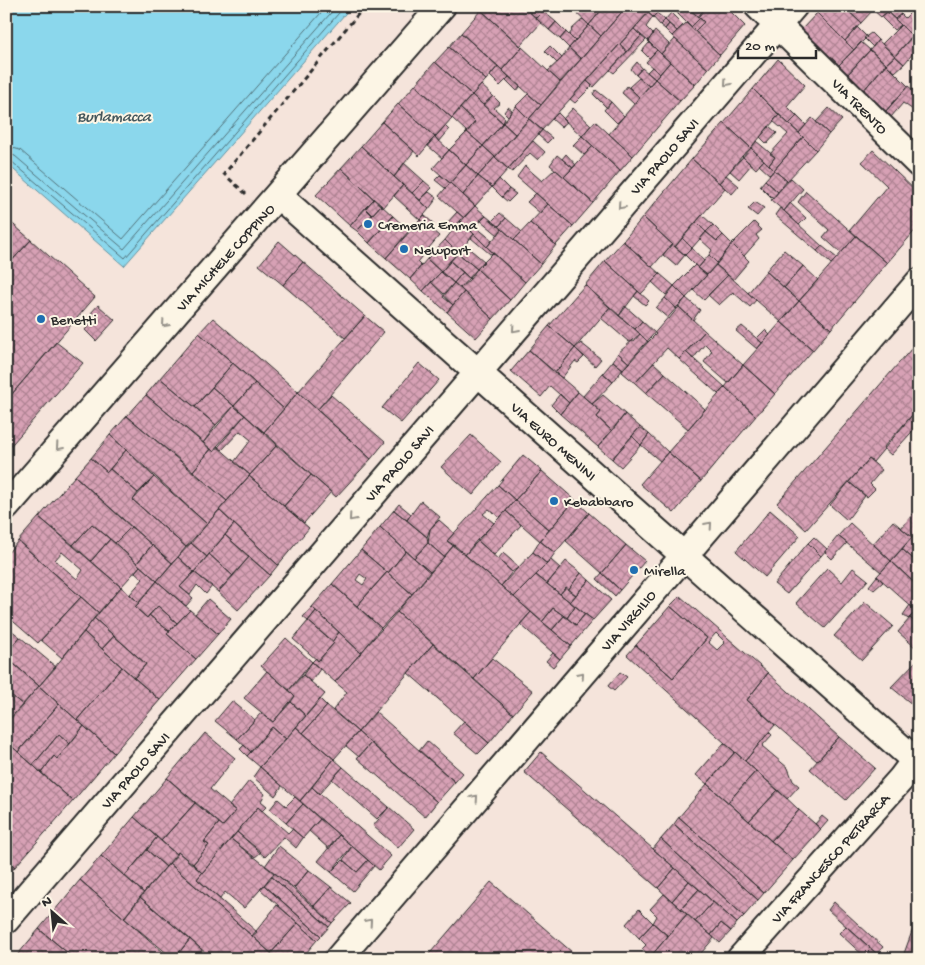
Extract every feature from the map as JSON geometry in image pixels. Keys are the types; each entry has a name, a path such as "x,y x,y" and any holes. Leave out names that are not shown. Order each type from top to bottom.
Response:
{"street":[{"name":"VIA TRENTO","path":"758,6 786,16 919,164"},
{"name":"VIA MICHELE COPPINO","path":"6,507 279,196 438,8"},
{"name":"VIA PAOLO SAVI","path":"6,920 786,16"},
{"name":"VIA EURO MENINI","path":"279,196 683,556 917,760"},
{"name":"VIA VIRGILIO","path":"338,959 919,282"},
{"name":"VIA FRANCESCO PETRARCA","path":"740,959 917,760"}],"water":[{"name":"Burlamacca","path":"6,6 352,6 124,266 6,163"}],"building":[{"path":"485,6 523,6 541,23 520,46 481,10"},
{"path":"523,6 548,6 536,18"},
{"path":"575,6 597,8 605,6 589,25 572,9"},
{"path":"605,6 627,6 601,36 589,25"},
{"path":"627,6 641,6 648,13 542,130 529,119"},
{"path":"641,6 655,6 648,13"},
{"path":"670,6 685,6 678,14"},
{"path":"685,6 700,18 691,27 678,14"},
{"path":"688,6 707,6 698,17"},
{"path":"707,6 725,6 745,26 720,55 695,31 704,22 698,17"},
{"path":"823,6 843,6 861,23 845,41 817,13"},
{"path":"843,6 882,6 887,12 881,17 873,10 861,23"},
{"path":"885,6 893,6 901,14 895,19 883,8"},
{"path":"917,6 919,7 919,29 912,36 895,19 901,14 905,18"},
{"path":"653,9 657,13 653,17 648,13"},
{"path":"481,10 522,47 502,70 461,33"},
{"path":"543,11 556,22 549,30 536,18"},
{"path":"887,12 901,25 894,30 881,17"},
{"path":"648,13 653,17 646,27 653,34 648,41 634,29"},
{"path":"657,13 665,20 660,25 653,17"},
{"path":"671,13 683,25 677,31 665,20"},
{"path":"817,13 854,50 838,66 801,30"},
{"path":"700,18 704,22 695,31 691,27"},
{"path":"583,19 589,25 575,41 569,35 571,30"},
{"path":"665,20 669,24 665,29 660,25"},
{"path":"556,22 566,32 560,39 549,30"},
{"path":"686,23 720,55 708,69 672,36"},
{"path":"669,24 677,31 672,36 665,29"},
{"path":"589,25 601,36 581,59 569,48"},
{"path":"901,25 912,36 895,56 882,44"},
{"path":"857,27 867,37 854,50 845,41"},
{"path":"634,29 641,36 627,52 620,44"},
{"path":"919,29 919,46 904,64 895,56"},
{"path":"655,31 669,44 661,54 648,41"},
{"path":"566,32 575,41 569,48 560,39"},
{"path":"461,33 498,66 486,80 449,47"},
{"path":"871,33 878,40 873,47 864,38"},
{"path":"641,36 646,40 614,73 610,70"},
{"path":"675,39 708,69 695,85 661,54"},
{"path":"878,40 895,56 886,64 870,50"},
{"path":"861,42 870,50 847,75 838,66"},
{"path":"649,43 657,50 649,58 642,51"},
{"path":"620,44 627,52 594,87 587,81"},
{"path":"550,46 562,58 557,63 545,51"},
{"path":"449,47 486,80 472,95 435,62"},
{"path":"522,47 560,82 541,105 502,70"},
{"path":"569,48 581,59 560,82 548,71 562,58"},
{"path":"657,50 670,62 660,74 646,62"},
{"path":"870,50 886,64 863,91 847,75"},
{"path":"895,56 904,64 895,72 886,64"},
{"path":"778,59 805,85 787,106 797,116 789,124 753,89"},
{"path":"435,62 472,95 452,118 415,85"},
{"path":"637,62 642,68 636,75 631,69"},
{"path":"670,62 695,85 680,101 655,79"},
{"path":"886,64 908,86 885,112 863,91"},
{"path":"498,66 509,77 500,86 490,76"},
{"path":"652,67 660,74 655,79 647,72"},
{"path":"642,68 655,79 649,86 636,75"},
{"path":"509,77 520,87 517,91 506,80"},
{"path":"639,78 649,86 639,97 629,87"},
{"path":"655,79 680,101 633,156 609,134"},
{"path":"587,81 592,86 575,103 570,99"},
{"path":"917,84 919,85 919,114 903,103 891,117 885,112 908,86 913,90"},
{"path":"415,85 452,118 435,137 398,104"},
{"path":"481,85 493,96 483,105 472,95"},
{"path":"627,86 639,97 634,104 622,93"},
{"path":"753,89 779,115 751,148 724,123"},
{"path":"596,90 611,102 607,108 593,94"},
{"path":"528,94 541,105 529,119 516,106"},
{"path":"472,95 503,123 483,146 467,132 475,122 460,108"},
{"path":"493,96 500,103 494,108 505,118 503,123 483,105"},
{"path":"611,102 624,116 617,123 604,110"},
{"path":"398,104 435,137 419,156 382,122"},
{"path":"516,106 529,119 515,134 503,123"},
{"path":"508,107 512,110 508,116 504,112"},
{"path":"460,108 475,122 467,132 452,118"},
{"path":"573,108 591,125 582,136 563,119"},
{"path":"829,108 842,120 829,134 816,122"},
{"path":"558,113 567,122 561,127 552,119"},
{"path":"779,115 803,137 774,170 769,165 775,157 770,154 788,134 773,121"},
{"path":"797,116 806,125 799,133 789,124"},
{"path":"812,118 829,134 816,150 799,133"},
{"path":"529,119 542,130 508,169 495,157"},
{"path":"595,121 633,156 620,171 582,136"},
{"path":"382,122 414,151 394,177 361,146"},
{"path":"503,123 515,134 495,157 483,146"},
{"path":"724,123 751,148 719,183 692,159"},
{"path":"445,126 449,130 439,142 435,137"},
{"path":"769,126 777,133 767,144 760,137"},
{"path":"542,130 552,138 547,143 538,135"},
{"path":"467,132 483,146 466,165 449,150"},
{"path":"582,136 593,146 584,155 573,145"},
{"path":"435,137 449,150 442,158 427,145"},
{"path":"803,137 816,150 787,181 774,170"},
{"path":"533,141 545,152 538,160 530,153 512,172 508,169"},
{"path":"756,141 775,157 769,165 751,148"},
{"path":"361,146 403,185 383,208 341,168"},
{"path":"483,146 495,157 478,176 466,165"},
{"path":"593,146 620,171 593,203 564,177"},
{"path":"751,148 764,160 756,169 742,156"},
{"path":"449,150 466,165 450,183 433,168"},
{"path":"873,150 919,194 919,226 887,263 850,230 887,186 862,162"},
{"path":"566,154 576,165 573,168 562,159"},
{"path":"557,155 573,168 564,177 550,165"},
{"path":"742,156 751,165 739,179 730,171"},
{"path":"495,157 508,169 492,187 478,176"},
{"path":"692,159 725,188 675,247 643,217"},
{"path":"764,160 774,170 770,175 759,165"},
{"path":"404,163 424,181 412,193 394,177"},
{"path":"466,165 478,176 463,195 450,183"},
{"path":"525,166 542,181 555,169 593,203 573,226 517,177"},
{"path":"341,168 374,199 350,226 316,195"},
{"path":"774,170 787,181 778,192 765,180"},
{"path":"440,175 450,183 445,188 435,180"},
{"path":"726,175 739,186 732,194 719,183"},
{"path":"478,176 492,187 475,206 463,195"},
{"path":"791,178 803,189 784,211 771,200"},
{"path":"499,179 509,189 502,197 492,187"},
{"path":"765,180 778,192 773,199 760,186"},
{"path":"424,181 432,188 420,200 412,193"},
{"path":"450,183 475,206 464,218 439,196"},
{"path":"403,185 429,209 420,220 394,196"},
{"path":"509,189 516,194 508,202 502,197"},
{"path":"806,191 856,236 841,253 823,237 829,230 798,202"},
{"path":"429,192 437,198 429,209 420,200"},
{"path":"536,193 548,204 540,213 527,202"},
{"path":"374,199 381,205 372,215 365,208"},
{"path":"755,202 764,208 757,216 748,209"},
{"path":"790,203 806,218 799,225 784,211"},
{"path":"548,204 573,226 556,245 530,223"},
{"path":"381,205 393,216 369,243 357,231"},
{"path":"475,206 486,216 471,231 460,221"},
{"path":"365,208 372,215 357,231 350,226"},
{"path":"780,208 822,246 817,251 775,215"},
{"path":"457,212 464,218 454,231 446,224"},
{"path":"500,213 506,218 499,226 492,221"},
{"path":"424,215 434,224 429,228 420,220"},
{"path":"702,215 713,225 706,232 696,222"},
{"path":"393,216 409,231 386,258 369,243"},
{"path":"486,216 502,229 498,235 480,220"},
{"path":"643,217 672,244 652,267 623,241"},
{"path":"6,218 31,240 6,267"},
{"path":"506,218 522,232 514,240 499,226"},
{"path":"420,220 439,236 417,262 421,266 410,279 386,258"},
{"path":"460,221 474,234 458,253 445,240"},
{"path":"696,222 706,232 692,248 682,238"},
{"path":"754,222 762,230 756,235 759,239 744,256 732,244"},
{"path":"530,223 556,245 541,264 514,240"},
{"path":"713,225 723,235 717,241 706,232"},
{"path":"476,227 492,240 487,247 471,231"},
{"path":"502,229 541,264 525,282 487,247"},
{"path":"706,232 717,241 723,235 732,244 717,263 709,255 712,250 700,239"},
{"path":"474,234 493,253 490,254 471,238"},
{"path":"856,236 887,263 831,329 799,301"},
{"path":"682,238 692,248 685,255 675,247"},
{"name":"Benetti","path":"31,240 95,297 6,401 6,267"},
{"path":"445,240 458,253 441,272 427,259"},
{"path":"279,241 303,262 283,285 259,265"},
{"path":"623,241 660,274 641,294 605,261"},
{"path":"672,244 685,255 676,266 663,255"},
{"path":"732,244 749,261 733,280 716,265"},
{"path":"465,245 484,261 477,269 458,253"},
{"path":"822,246 837,258 831,264 817,251"},
{"path":"692,248 704,261 698,268 685,255"},
{"path":"784,250 803,266 784,288 766,271"},
{"path":"458,253 477,269 470,279 450,261"},
{"path":"493,253 525,282 510,300 477,269"},
{"path":"709,255 717,263 707,275 698,268"},
{"path":"427,259 441,272 423,291 410,279"},
{"path":"450,261 463,272 454,283 441,272"},
{"path":"605,261 638,291 619,316 585,285"},
{"path":"303,262 365,316 345,338 283,285"},
{"path":"695,265 707,275 686,298 674,286"},
{"path":"716,265 728,275 704,300 693,290"},
{"path":"803,266 818,280 799,301 784,288"},
{"path":"477,269 510,300 493,319 460,288"},
{"path":"766,271 799,301 781,322 748,293"},
{"path":"441,272 454,283 444,294 431,282"},
{"path":"463,272 470,279 460,288 454,283"},
{"path":"660,274 674,286 666,295 652,282"},
{"path":"728,275 756,300 750,307 733,292 719,305 708,295"},
{"path":"431,282 453,305 447,312 423,291"},
{"path":"454,283 464,292 453,305 443,297"},
{"path":"585,285 610,307 575,348 549,326"},
{"path":"674,286 686,298 677,309 665,298"},
{"path":"638,291 649,301 645,305 634,296"},
{"path":"464,292 493,319 476,338 447,312"},
{"path":"665,298 677,309 669,319 656,308"},
{"path":"686,298 700,310 693,320 678,306"},
{"path":"799,301 831,329 813,350 781,322"},
{"path":"98,305 115,320 96,341 85,330 96,317 91,313"},
{"path":"625,306 642,321 635,329 619,316"},
{"path":"678,306 705,331 679,359 667,348 635,383 622,372 623,369"},
{"path":"610,307 640,334 634,341 629,342 601,318"},
{"path":"365,316 384,332 317,410 298,392"},
{"path":"213,318 298,392 284,409 199,333"},
{"path":"642,321 656,334 648,342 635,329"},
{"path":"781,322 813,350 775,394 743,365"},
{"path":"549,326 575,348 555,373 529,350"},
{"path":"742,326 762,343 757,349 736,331"},
{"path":"765,330 770,335 762,343 757,338"},
{"path":"705,331 743,365 728,383 704,362 712,351 705,344 693,359 686,352"},
{"path":"199,333 233,363 195,407 160,378"},
{"path":"640,334 648,342 629,363 618,353"},
{"path":"919,340 919,407 873,462 869,459 806,530 777,503"},
{"path":"56,342 83,363 6,451 6,401"},
{"path":"581,343 601,359 595,366 575,348"},
{"path":"575,348 584,357 578,363 575,361 562,378 555,373"},
{"path":"529,350 578,392 569,403 550,386 541,397 511,371"},
{"path":"686,352 725,387 718,394 679,359"},
{"path":"618,353 629,363 623,369 613,361"},
{"path":"613,361 623,369 613,382 603,373"},
{"path":"233,363 255,383 234,406 212,387"},
{"path":"419,363 439,380 401,423 382,408"},
{"path":"654,363 665,373 646,393 635,383"},
{"path":"743,365 775,394 756,416 725,387"},
{"path":"603,373 613,382 592,404 583,396"},
{"path":"665,373 705,409 688,429 646,393"},
{"path":"160,378 216,425 203,443 146,395"},
{"path":"255,383 284,409 264,432 234,406"},
{"path":"212,387 234,406 216,425 195,407"},
{"path":"725,387 756,416 701,481 668,452"},
{"path":"298,392 371,459 336,497 264,432"},
{"path":"578,392 601,412 597,417 612,431 598,447 560,414"},
{"path":"560,394 569,403 560,414 551,405"},
{"path":"146,395 211,449 193,471 127,416"},
{"path":"331,395 385,442 371,459 317,410"},
{"path":"603,395 625,414 612,431 597,417 601,412 592,404"},
{"path":"234,406 245,415 214,452 203,443"},
{"path":"919,407 919,424 891,455 883,448"},
{"path":"625,414 640,427 612,459 598,447"},
{"path":"245,415 277,445 250,475 234,462 251,440 240,431 222,450 217,446"},
{"path":"127,416 227,501 207,524 110,435"},
{"path":"640,427 649,434 641,445 632,436"},
{"path":"649,434 668,452 660,461 641,445"},
{"path":"110,435 126,450 107,472 91,458"},
{"path":"471,435 501,462 473,495 441,467"},
{"path":"632,436 641,445 621,467 612,459"},
{"path":"277,445 311,475 284,506 249,476"},
{"path":"217,446 250,475 227,501 193,471 211,449 214,452"},
{"path":"126,450 154,477 138,493 110,469"},
{"path":"668,452 701,481 674,513 640,484"},
{"path":"523,455 542,471 515,500 498,485"},
{"path":"91,458 107,472 110,469 138,493 133,500 186,547 172,563 75,476"},
{"path":"869,459 882,470 870,484 875,489 867,497 849,482"},
{"path":"542,471 575,500 549,530 515,500"},
{"path":"311,475 331,492 304,523 284,506"},
{"path":"75,476 131,527 115,543 92,524 73,545 39,517"},
{"path":"249,476 309,528 278,565 219,510"},
{"path":"154,477 207,524 186,547 133,500"},
{"path":"849,482 865,496 847,520 830,505"},
{"path":"498,485 515,500 500,518 489,509 483,514 494,523 465,555 447,541"},
{"path":"515,500 549,530 540,541 506,511"},
{"path":"575,500 589,513 555,553 540,541"},
{"path":"421,501 440,517 430,529 427,537 407,520"},
{"path":"399,504 411,514 407,520 394,510"},
{"path":"919,507 919,530 912,537 901,528"},
{"path":"219,510 234,524 207,557 191,543"},
{"path":"394,510 427,537 428,543 414,558 380,527"},
{"path":"770,510 800,536 765,577 736,551"},
{"path":"506,511 521,525 494,555 477,540"},
{"path":"589,513 626,545 602,573 566,541"},
{"path":"39,517 121,587 99,613 18,541","holes":["62,552 83,570 77,579 55,560"]},
{"path":"439,520 454,533 447,541 454,545 444,557 428,543 430,529"},
{"path":"893,521 912,537 891,561 873,544"},
{"path":"850,523 891,561 881,572 838,536"},
{"path":"92,524 110,539 91,561 73,545"},
{"path":"234,524 278,565 270,575 225,535"},
{"path":"131,527 152,545 137,563 115,543"},
{"path":"380,527 406,551 388,573 361,550"},
{"path":"919,530 919,555 914,560 902,549"},
{"path":"225,535 249,557 233,576 209,554"},
{"path":"838,536 847,543 832,559 825,552"},
{"path":"814,537 827,549 821,556 808,543"},
{"path":"110,539 140,566 121,587 91,561"},
{"path":"477,540 512,572 501,586 465,555"},
{"path":"18,541 81,597 38,643 6,615 6,555"},
{"path":"540,541 555,553 547,564 533,552"},
{"path":"191,543 207,557 194,572 178,557"},
{"path":"428,543 444,557 430,572 414,558"},
{"path":"808,543 821,556 787,594 774,584"},
{"path":"152,545 172,563 157,581 137,563"},
{"path":"454,545 531,612 474,679 397,612"},
{"path":"626,545 645,561 620,590 602,573"},
{"path":"902,549 919,564 919,574 913,582 891,561"},
{"path":"361,550 387,572 357,606 332,584","holes":["360,574 367,579 363,585 356,580"]},
{"path":"406,551 430,572 412,594 388,573"},
{"path":"533,552 547,564 514,597 501,586"},
{"path":"503,553 519,567 512,572 498,559"},
{"path":"209,554 233,576 218,592 194,572"},
{"path":"178,557 194,572 180,587 193,598 186,606 157,581"},
{"path":"249,557 270,575 238,610 218,592"},
{"path":"551,560 560,568 547,584 536,575"},
{"path":"566,561 581,573 568,590 566,587 560,594 547,584"},
{"path":"891,561 919,587 919,607 916,611 877,576"},
{"path":"140,566 157,581 139,603 130,594 143,579 135,572"},
{"path":"827,568 842,582 853,568 868,580 825,628 796,603"},
{"path":"194,572 212,586 206,594 197,585 190,595 180,587"},
{"path":"387,572 412,594 381,628 357,606"},
{"path":"581,573 589,580 576,595 568,590"},
{"path":"602,573 620,590 615,596 597,579"},
{"path":"536,575 575,606 567,618 553,608 542,622 514,597"},
{"path":"877,576 883,582 874,590 869,586"},
{"path":"589,580 611,600 593,620 570,602"},
{"path":"157,581 190,610 177,623 158,606 147,618 135,607"},
{"path":"332,584 381,628 361,653 312,607"},
{"path":"121,587 139,603 135,607 147,618 149,615 169,631 167,634 196,659 160,700 134,678 146,664 94,618"},
{"path":"566,587 576,595 570,602 560,594"},
{"path":"680,596 768,673 747,700 775,725 745,761 627,655 636,645 673,678 707,638 670,606","holes":["716,633 725,642 717,650 708,642"]},
{"path":"81,597 99,613 62,658 41,640"},
{"path":"208,599 231,619 218,634 195,614"},
{"path":"865,602 893,626 862,660 834,636"},
{"path":"910,605 916,611 908,619 903,615"},
{"path":"158,606 177,623 169,631 149,615"},
{"path":"575,606 585,614 576,625 567,618"},
{"path":"670,606 707,638 673,678 636,645"},
{"path":"312,607 316,611 308,621 303,617"},
{"path":"919,607 919,625 910,618"},
{"path":"553,608 564,616 552,630 542,622"},
{"path":"190,610 218,634 196,659 167,634"},
{"path":"316,611 339,632 332,642 308,621"},
{"path":"397,612 433,644 358,732 333,710 347,692 335,682"},
{"path":"531,612 571,646 560,659 520,624"},
{"path":"585,614 593,620 571,646 552,630 564,616 576,625"},
{"path":"94,618 114,636 102,649 84,632"},
{"path":"910,618 919,625 917,649 898,632"},
{"path":"308,621 334,643 318,661 293,639"},
{"path":"6,626 20,637 6,653"},
{"path":"84,632 122,667 77,720 39,686"},
{"path":"339,632 361,653 335,682 312,662 316,658 318,661 334,643 332,642"},
{"path":"114,636 146,664 134,678 102,649"},
{"path":"20,637 56,667 39,686 6,657 6,653"},
{"path":"286,638 312,662 289,690 261,666"},
{"path":"433,644 513,714 489,743 408,673"},
{"path":"553,653 560,659 553,667 546,661"},
{"path":"6,657 39,686 23,705 6,691"},
{"path":"492,658 533,691 513,714 474,679"},
{"path":"919,658 919,710 891,687"},
{"path":"312,662 320,669 311,682 303,675"},
{"path":"122,667 160,700 114,753 77,720"},
{"path":"267,671 295,696 273,722 244,698"},
{"path":"620,672 627,677 614,691 608,686"},
{"path":"768,673 839,737 817,761 747,700"},
{"path":"303,675 325,694 306,716 291,702 295,696 289,690"},
{"path":"39,686 59,704 18,752 6,741 6,723"},
{"path":"6,691 23,705 6,723"},
{"path":"320,699 327,706 303,733 296,727"},
{"path":"232,701 255,720 237,739 215,721"},
{"path":"291,702 306,716 286,739 272,727 251,752 237,739 261,713 273,722"},
{"path":"59,704 84,726 70,744 59,734 33,765 18,752"},
{"path":"327,706 358,732 334,759 303,733"},
{"path":"376,712 455,782 437,802 358,732"},
{"path":"464,721 489,743 478,754 453,733"},
{"path":"84,726 114,753 73,801 41,773 54,756 57,759"},
{"path":"272,727 286,739 260,767 247,756"},
{"path":"296,727 334,759 300,801 260,767"},
{"path":"358,732 371,743 359,757 346,746"},
{"path":"769,732 772,735 762,746 788,768 793,781 799,786 787,799 745,761"},
{"path":"205,733 235,758 210,789 236,811 223,826 167,778"},
{"path":"59,734 70,744 57,759 54,756 41,773 33,765"},
{"path":"839,737 875,768 846,800 810,769"},
{"path":"6,741 73,801 15,867 6,859"},
{"path":"427,741 463,773 455,782 419,751"},
{"path":"371,743 437,802 425,817 357,758"},
{"path":"724,743 735,752 707,784 696,775"},
{"path":"244,745 251,752 247,756 240,749"},
{"path":"541,752 675,868 658,888 524,772"},
{"path":"735,752 756,771 728,802 707,784"},
{"path":"334,759 343,767 319,794 312,787"},
{"path":"260,767 282,786 275,796 253,777"},
{"path":"343,767 389,807 377,819 332,779"},
{"path":"756,771 778,790 749,821 728,802"},
{"path":"167,778 195,803 161,841 134,817"},
{"path":"249,781 265,794 261,801 267,806 262,811 258,807 202,873 193,864 209,845 204,842 219,823 223,826 236,811 229,806"},
{"path":"707,784 793,860 764,893 679,817"},
{"path":"312,787 391,856 379,870 300,801"},
{"path":"778,790 799,810 771,841 749,821"},
{"path":"295,797 303,804 286,823 270,809 278,799 286,806"},
{"path":"195,803 219,823 204,842 209,845 193,864 178,852 177,855 161,841"},
{"path":"303,804 320,819 303,838 286,823"},
{"path":"258,807 288,833 292,829 303,838 296,848 284,837 265,857 237,832"},
{"path":"389,807 414,829 398,848 373,826"},
{"path":"799,810 821,829 793,860 771,841"},
{"path":"822,816 828,821 821,829 815,824"},
{"path":"134,817 157,837 125,876 101,856"},
{"path":"679,817 764,893 758,900 674,824"},
{"path":"320,819 339,835 329,849 309,831"},
{"path":"674,824 758,900 744,916 661,839"},
{"path":"237,832 261,852 254,858 231,839"},
{"path":"339,835 352,846 331,872 318,861"},
{"path":"157,837 177,855 166,867 147,850"},
{"path":"231,839 275,873 244,908 225,892 220,899 197,879"},
{"path":"661,839 744,916 737,923 653,849"},
{"path":"279,846 309,870 294,888 265,866"},
{"path":"352,846 368,860 357,872 343,860"},
{"path":"147,850 166,867 144,893 125,876"},
{"path":"178,852 202,873 197,879 257,932 252,936 169,863"},
{"path":"101,856 144,893 124,918 80,880"},
{"path":"6,859 15,867 6,877"},
{"path":"343,860 357,872 368,860 374,866 353,891 331,872"},
{"path":"169,863 277,959 213,959 140,897"},
{"path":"675,868 689,881 672,901 658,888"},
{"path":"309,870 331,887 314,906 294,888"},
{"path":"275,873 332,923 329,927 271,876"},
{"path":"271,876 329,927 321,936 264,885"},
{"path":"80,880 171,959 75,959 39,929"},
{"path":"689,881 699,889 681,909 672,901"},
{"path":"491,882 580,959 425,959"},
{"path":"264,885 321,936 317,940 260,889"},
{"path":"331,887 351,903 332,923 314,906"},
{"path":"699,889 713,902 695,922 681,909"},
{"path":"664,894 687,914 668,936 653,923 657,916 650,909"},
{"path":"140,897 190,939 174,959 124,918"},
{"path":"713,902 737,923 731,931 721,923 711,935 695,922"},
{"path":"834,902 883,947 877,954 828,910"},
{"path":"277,905 298,923 271,953 252,936"},
{"path":"639,909 653,923 639,938 626,924"},
{"path":"687,914 714,938 696,959 654,959 651,956"},
{"path":"918,915 919,959 902,959"},
{"path":"298,923 317,940 301,959 277,959 271,953"},
{"path":"653,923 668,936 651,956 642,949 646,945 639,938"},
{"path":"721,923 731,931 720,943 711,935"},
{"path":"846,926 882,959 867,959 839,933"},
{"path":"39,929 75,959 14,959"},
{"path":"190,939 202,950 197,957 174,959"}],"place":[{"name":"Cremeria Emma","path":"368,224"},
{"name":"Newport","path":"404,249"},
{"name":"Benetti","path":"41,319"},
{"name":"Kebabbaro","path":"554,501"},
{"name":"Mirella","path":"634,570"}]}
